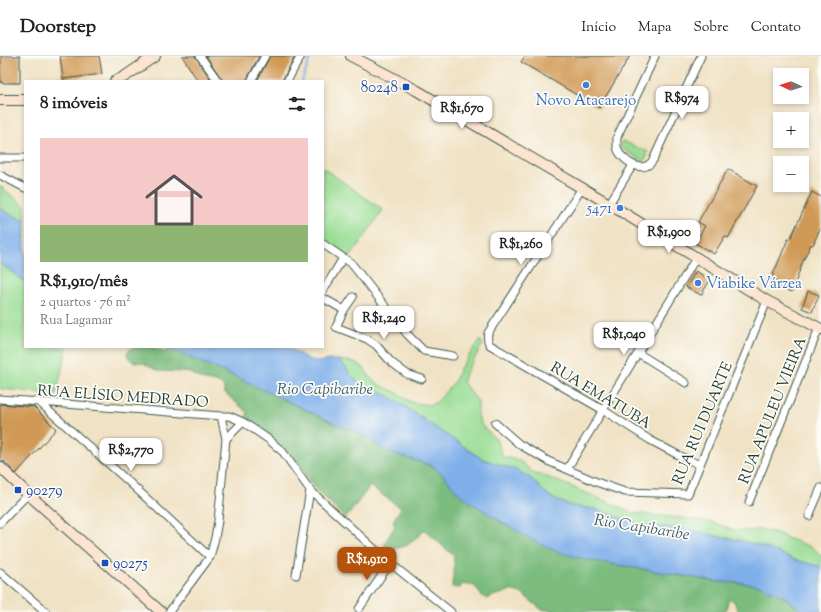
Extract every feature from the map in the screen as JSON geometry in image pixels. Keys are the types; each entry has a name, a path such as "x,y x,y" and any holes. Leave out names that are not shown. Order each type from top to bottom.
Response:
{"main road":[{"path":"116,80 155,56"},
{"path":"351,56 416,90 609,204 767,301 820,328"},
{"path":"0,100 24,100"},
{"path":"0,467 28,494 161,612"}],"street":[{"path":"200,56 217,80"},
{"path":"252,80 265,56"},
{"path":"288,80 301,56"},
{"path":"654,56 617,138 617,149 619,154 632,165 645,167 650,165 653,160 701,56"},
{"path":"0,158 24,158"},
{"path":"609,204 632,165"},
{"path":"0,175 24,187"},
{"name":"RUA EMATUBA","path":"582,188 488,333 487,340 490,345 603,410 650,440 700,465"},
{"path":"324,245 351,263 407,334 424,351 453,356"},
{"path":"324,289 343,258"},
{"path":"566,469 696,258"},
{"path":"353,297 344,310 336,327 367,339 376,345 391,362 407,374 422,379"},
{"path":"324,299 344,310"},
{"name":"RUA RUI DUARTE","path":"495,423 519,444 548,461 599,483 625,492 688,494 767,301"},
{"name":"RUA APULEU VIEIRA","path":"749,502 820,328"},
{"path":"638,353 686,383"},
{"name":"RUA ELÍSIO MEDRADO","path":"0,399 229,416 243,422 268,439 283,452 310,490 390,563 449,612"},
{"path":"39,402 210,557"},
{"path":"170,612 210,557 215,538 226,439 221,416"},
{"path":"226,439 243,422"},
{"path":"809,516 821,488"},
{"path":"296,575 310,490"},
{"path":"0,523 28,494"},
{"path":"359,609 390,563"},
{"path":"0,572 46,612"}],"green space":[{"path":"622,141 648,152 645,161 621,148 620,146"},
{"path":"324,169 383,210 349,259 324,242"},
{"path":"0,186 24,205 24,221 0,209"},
{"path":"0,263 24,281 24,348 67,348 56,394 0,389"},
{"path":"480,340 483,344 464,376 463,382 478,402 478,415 481,425 496,439 503,457 519,460 535,474 542,475 634,513 714,523 733,530 750,531 760,529 777,533 811,547 821,555 821,567 795,560 772,550 744,541 692,530 641,525 594,509 573,506 557,501 544,492 532,479 516,470 482,459 389,396 359,383 338,360 355,362 363,367 371,379 380,385 399,394 410,402 429,405 437,402 454,382 461,367"},
{"path":"133,348 154,348 165,351 170,349 234,376 340,426 354,430 367,437 381,448 434,467 499,521 555,551 583,559 719,582 744,583 761,586 785,597 803,612 770,612 762,606 755,612 738,612 734,601 729,599 725,612 560,612 541,609 521,593 510,590 487,599 481,595 475,586 462,584 460,588 452,587 454,575 454,556 425,530 408,545 390,551 385,548 385,542 395,526 393,521 401,508 370,486 346,518 313,487 296,460 279,444 245,419 248,413 224,392 224,387 222,385 201,379 190,373 156,370 145,364 129,359 127,352"}],"water":[{"path":"0,209 24,221 24,281 0,263"},
{"name":"Rio Capibaribe","path":"167,348 290,348 308,359 318,362 338,360 359,383 389,396 482,459 516,470 532,479 544,492 557,501 573,506 594,509 641,525 692,530 744,541 772,550 795,560 821,567 821,612 803,612 785,597 761,586 744,583 719,582 583,559 555,551 528,538 473,504 456,491 444,476 434,467 396,455 381,448 367,437 354,430 340,426 234,376"}],"building":[{"path":"1,56 20,56 20,83 1,83"},
{"path":"60,56 99,56 102,74 63,79"},
{"path":"182,56 195,56 211,80 197,80"},
{"path":"206,56 259,56 247,80 222,80"},
{"path":"270,56 295,56 283,80 258,80"},
{"name":"Novo Atacarejo","path":"525,56 630,56 599,108 521,62"},
{"path":"728,169 757,186 728,238 725,236 714,254 695,243 705,226 698,222"},
{"path":"812,192 821,197 821,226 813,245 811,244 803,261 792,292 770,282 788,239 790,239"},
{"name":"Viabike Várzea","path":"696,271 710,280 701,295 686,287"},
{"path":"808,291 819,295 812,312 802,308"},
{"path":"0,404 34,407 56,429 16,474 5,462 0,461"}],"waterway":[{"path":"302,80 311,56"}],"place":[{"name":"Novo Atacarejo","path":"586,85"},
{"name":"80248","path":"406,87"},
{"name":"5471","path":"620,208"},
{"name":"Viabike Várzea","path":"698,283"},
{"name":"90279","path":"18,490"},
{"name":"90275","path":"105,563"}]}
